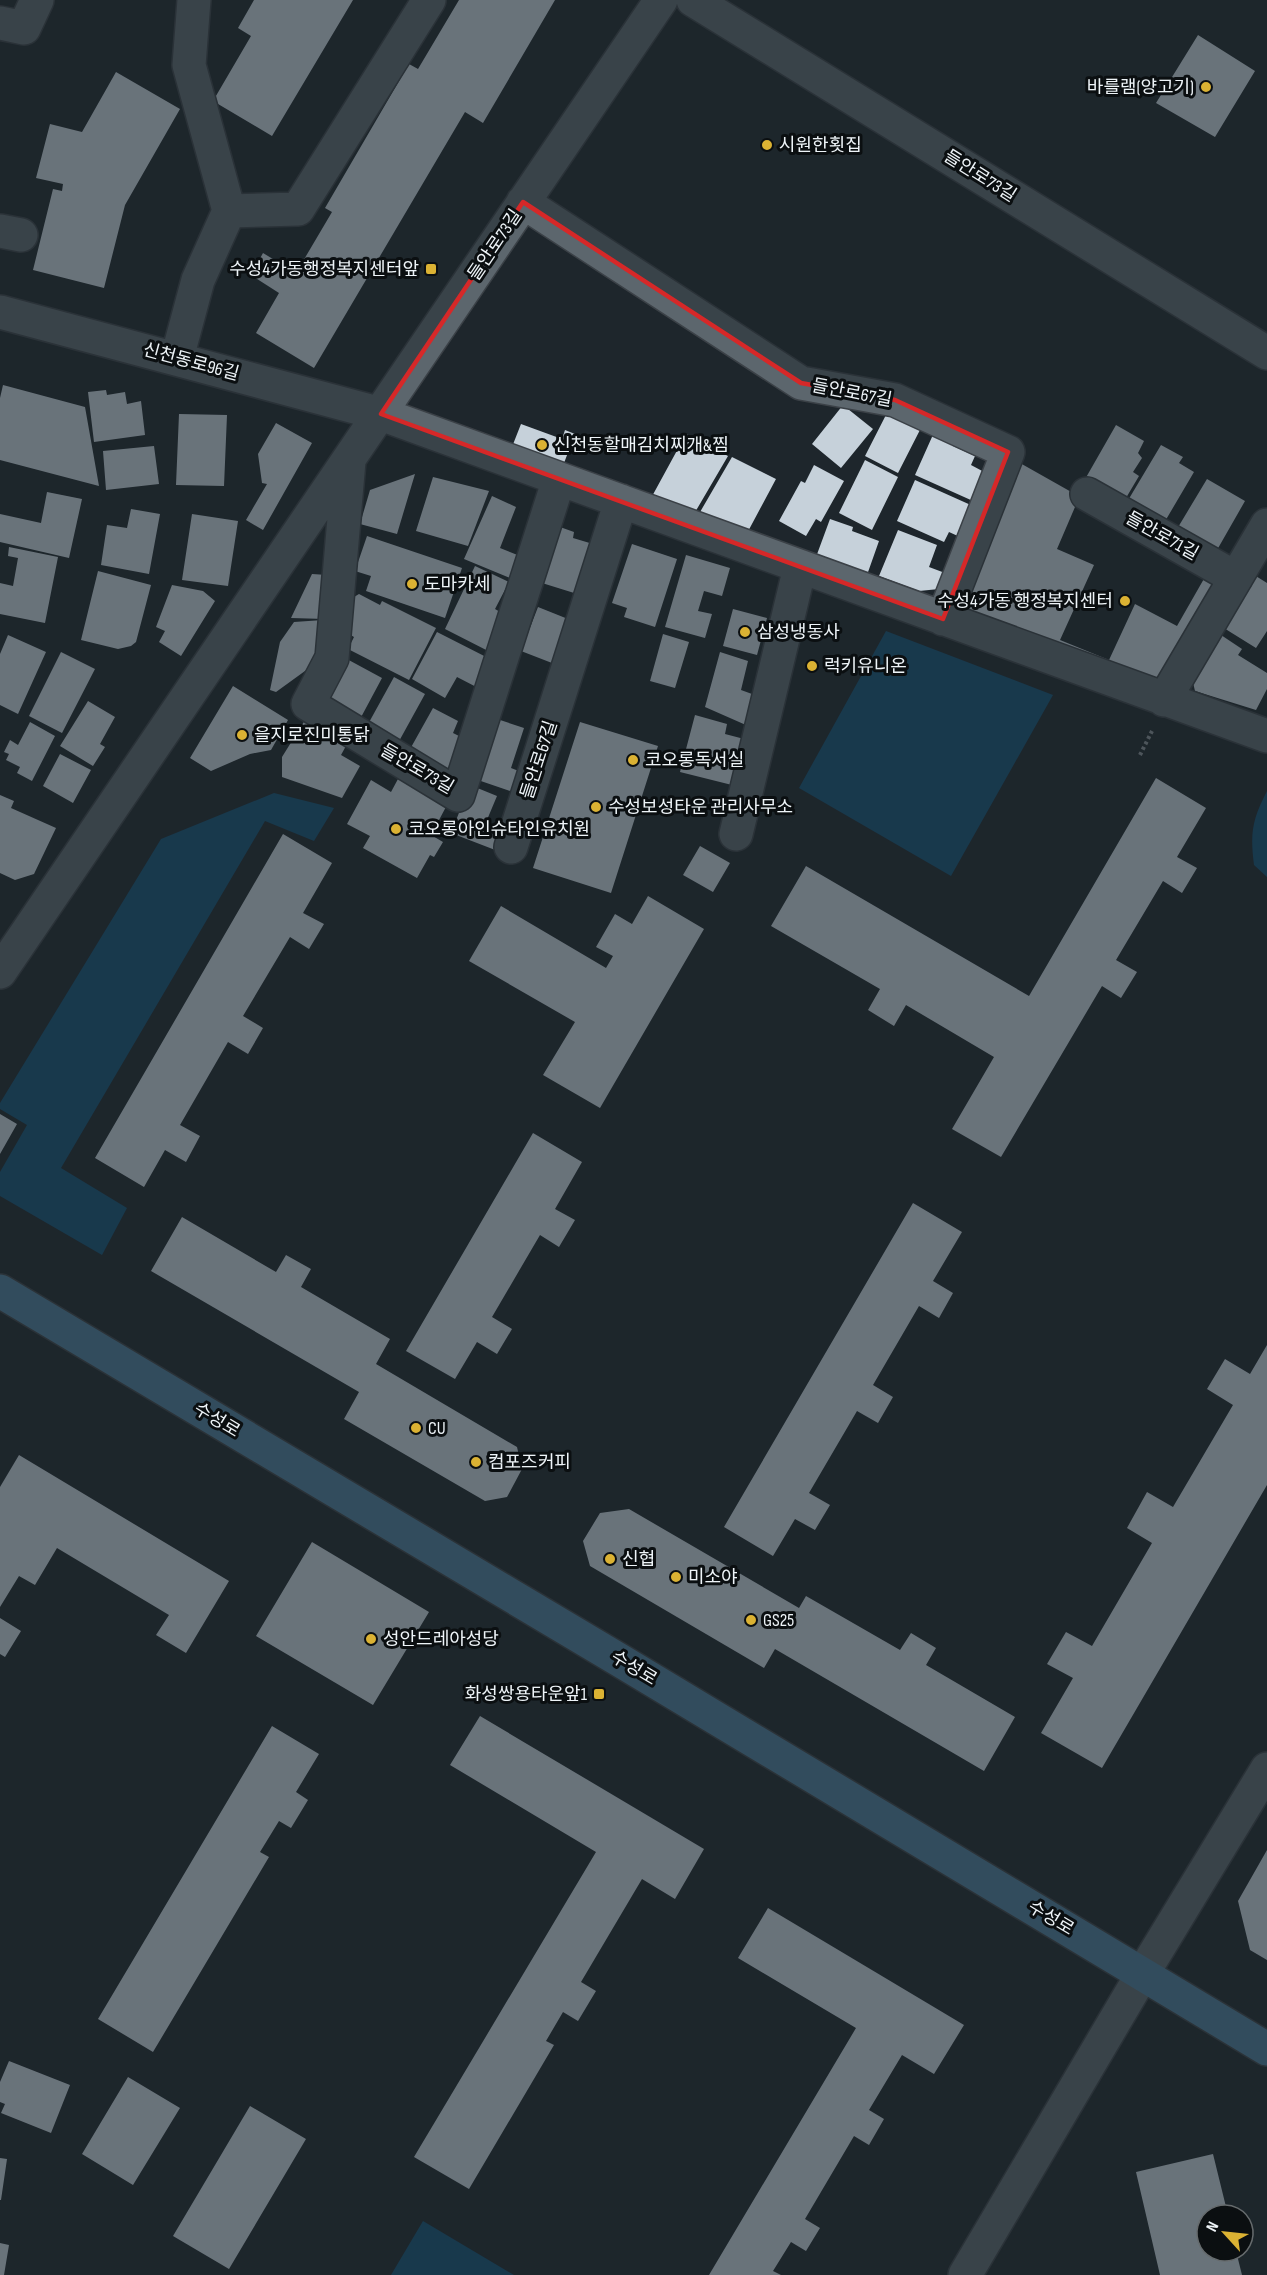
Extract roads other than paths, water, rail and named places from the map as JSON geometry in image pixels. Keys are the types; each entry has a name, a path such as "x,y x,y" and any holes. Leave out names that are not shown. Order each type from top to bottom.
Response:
{"main road":[{"name":"수성로","path":"0,1291 1267,2049"}],"street":[{"path":"0,23 24,28 37,0"},
{"path":"177,358 198,280 229,211 189,65 194,0"},
{"path":"229,211 298,209 429,0"},
{"name":"들안로73길","path":"2,964 70,871 661,0"},
{"name":"들안로73길","path":"693,0 1267,353"},
{"name":"들안로67길","path":"523,202 801,383 895,400 1008,452 943,619"},
{"name":"신천동로96길","path":"0,312 381,414"},
{"path":"381,414 1267,736"},
{"name":"들안로73길","path":"349,460 332,658 308,704 458,795 559,479"},
{"name":"들안로71길","path":"1087,494 1236,578"},
{"name":"들안로67길","path":"511,847 621,501"},
{"path":"1164,700 1267,525"},
{"path":"736,834 801,567"},
{"path":"966,2275 1143,1973 1267,1769"}],"place":[{"name":"바를램(양고기)","path":"1206,87"},
{"name":"시원한횟집","path":"767,145"},
{"name":"수성4가동행정복지센터앞","path":"431,269"},
{"name":"신천동할매김치찌개&찜","path":"542,445"},
{"name":"도마카세","path":"412,584"},
{"name":"수성4가동 행정복지센터","path":"1125,601"},
{"name":"삼성냉동사","path":"745,632"},
{"name":"럭키유니온","path":"812,666"},
{"name":"을지로진미통닭","path":"242,735"},
{"name":"코오롱독서실","path":"633,760"},
{"name":"수성보성타운 관리사무소","path":"596,807"},
{"name":"코오롱아인슈타인유치원","path":"396,829"},
{"name":"CU","path":"416,1428"},
{"name":"컴포즈커피","path":"476,1462"},
{"name":"신협","path":"610,1559"},
{"name":"미소야","path":"676,1577"},
{"name":"GS25","path":"751,1620"},
{"name":"성안드레아성당","path":"371,1639"},
{"name":"화성쌍용타운앞1","path":"599,1694"}]}
